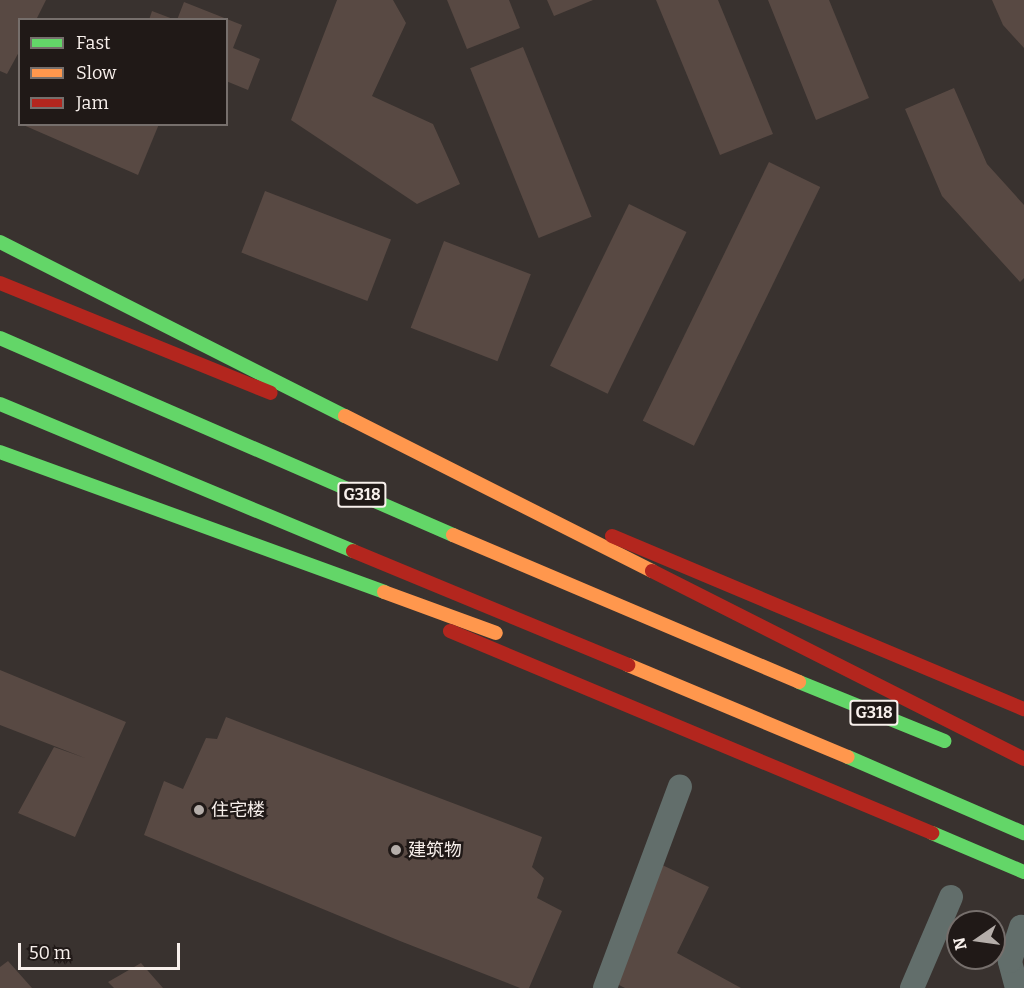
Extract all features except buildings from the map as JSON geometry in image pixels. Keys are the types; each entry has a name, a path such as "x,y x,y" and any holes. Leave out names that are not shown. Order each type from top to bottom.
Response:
{"main road":[{"path":"0,242 1024,759"},
{"path":"0,283 1024,709"},
{"name":"G318","path":"0,338 713,648 957,747"},
{"path":"0,405 962,804 1024,833"},
{"path":"0,440 1024,872"},
{"path":"0,452 515,640"},
{"path":"627,681 962,804"},
{"path":"1002,765 1024,774"}],"street":[{"path":"605,988 680,786"},
{"path":"912,988 951,897"},
{"path":"1017,988 1010,961 1021,927"}],"traffic: fast":[{"path":"0,242 345,416"},
{"path":"0,338 453,535"},
{"path":"0,404 353,551"},
{"path":"0,452 384,592"},
{"path":"799,682 944,741"},
{"path":"848,757 1024,833"},
{"path":"932,833 1024,872"}],"traffic: slow":[{"path":"345,416 652,571"},
{"path":"453,535 799,682"},
{"path":"384,592 496,633"},
{"path":"628,665 848,757"}],"traffic: jam":[{"path":"0,283 271,393"},
{"path":"612,536 1024,709"},
{"path":"353,551 628,665"},
{"path":"652,571 1024,759"},
{"path":"450,631 932,833"}],"place":[{"name":"住宅楼","path":"199,810"},
{"name":"建筑物","path":"396,850"}]}
